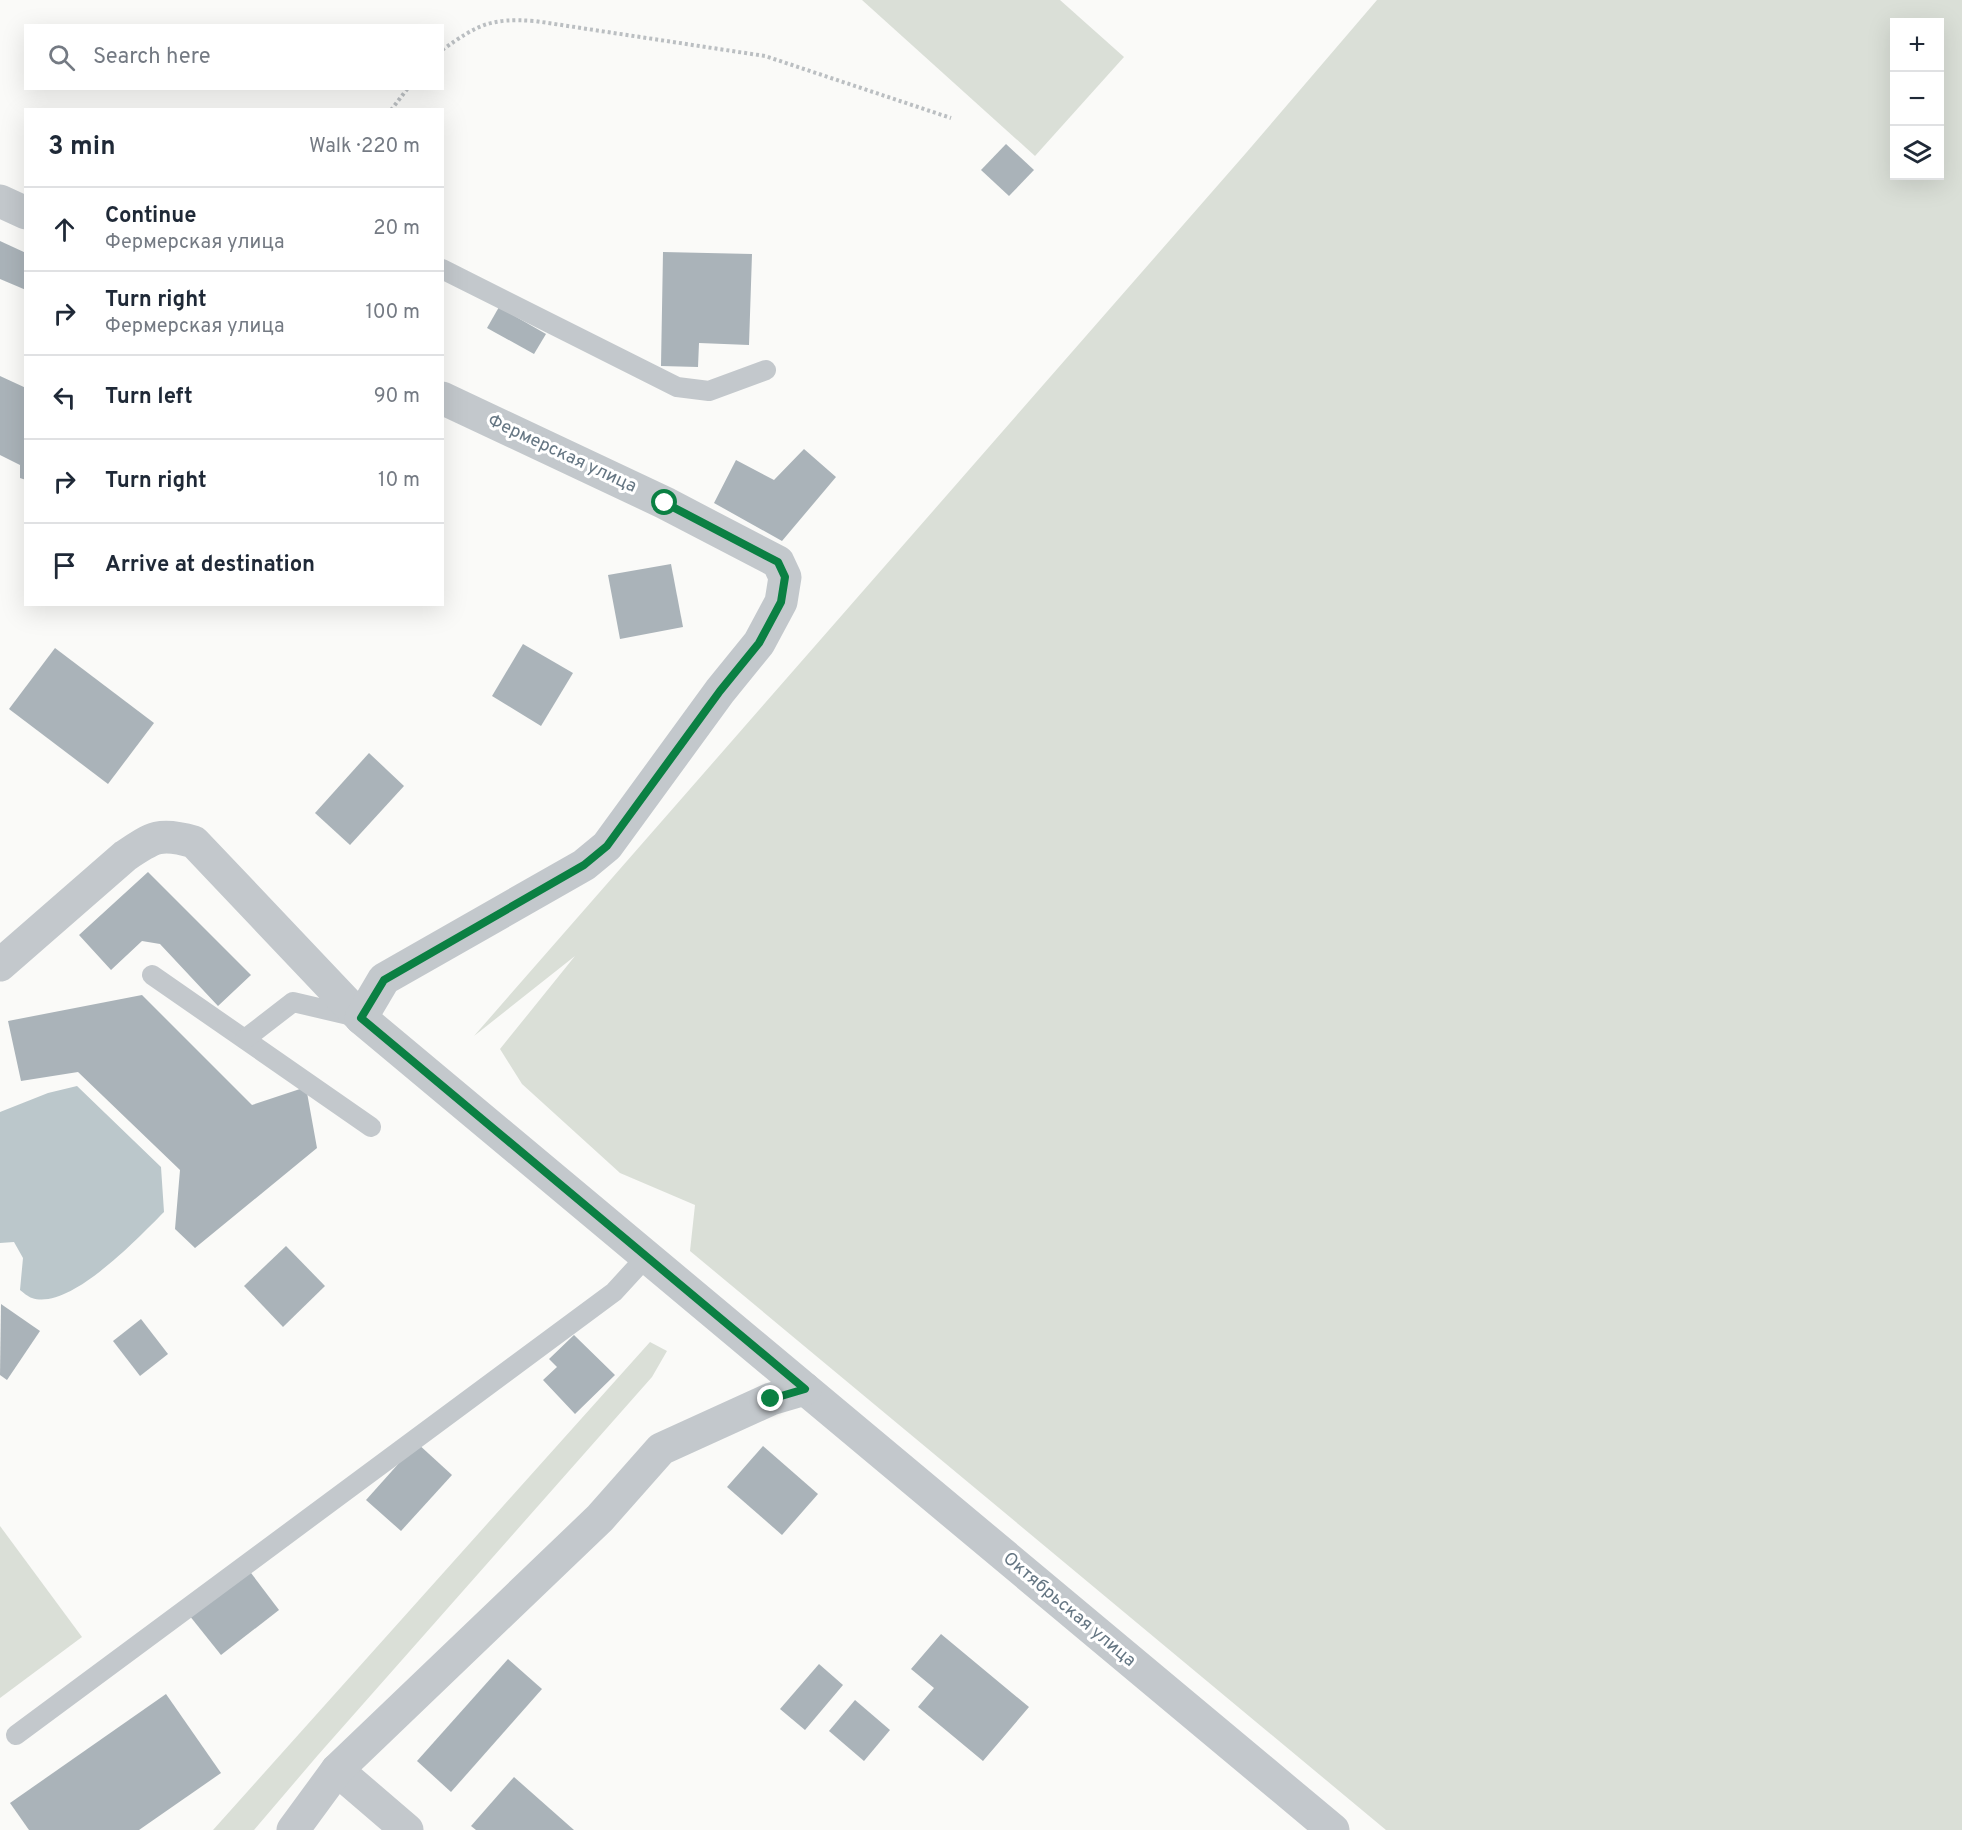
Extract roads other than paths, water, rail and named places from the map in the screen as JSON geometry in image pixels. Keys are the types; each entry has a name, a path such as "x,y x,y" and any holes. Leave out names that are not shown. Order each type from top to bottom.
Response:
{"street":[{"path":"0,201 24,212"},
{"name":"Фермерская улица","path":"361,1018 384,980 584,865 607,846 720,691 759,643 781,602 785,577 778,562 767,556 665,503 444,399"},
{"name":"Октябрьская улица","path":"0,964 125,856 147,841 160,836 177,837 194,842 361,1018 1334,1830"},
{"path":"293,1830 337,1770 600,1518 661,1449 771,1399 805,1389"},
{"path":"337,1770 407,1830"}],"lane":[{"path":"444,270 677,387 710,391 766,370"},
{"path":"152,975 371,1127"},
{"path":"245,1040 293,1002 361,1018"},
{"path":"16,1735 614,1292 647,1256"}]}
